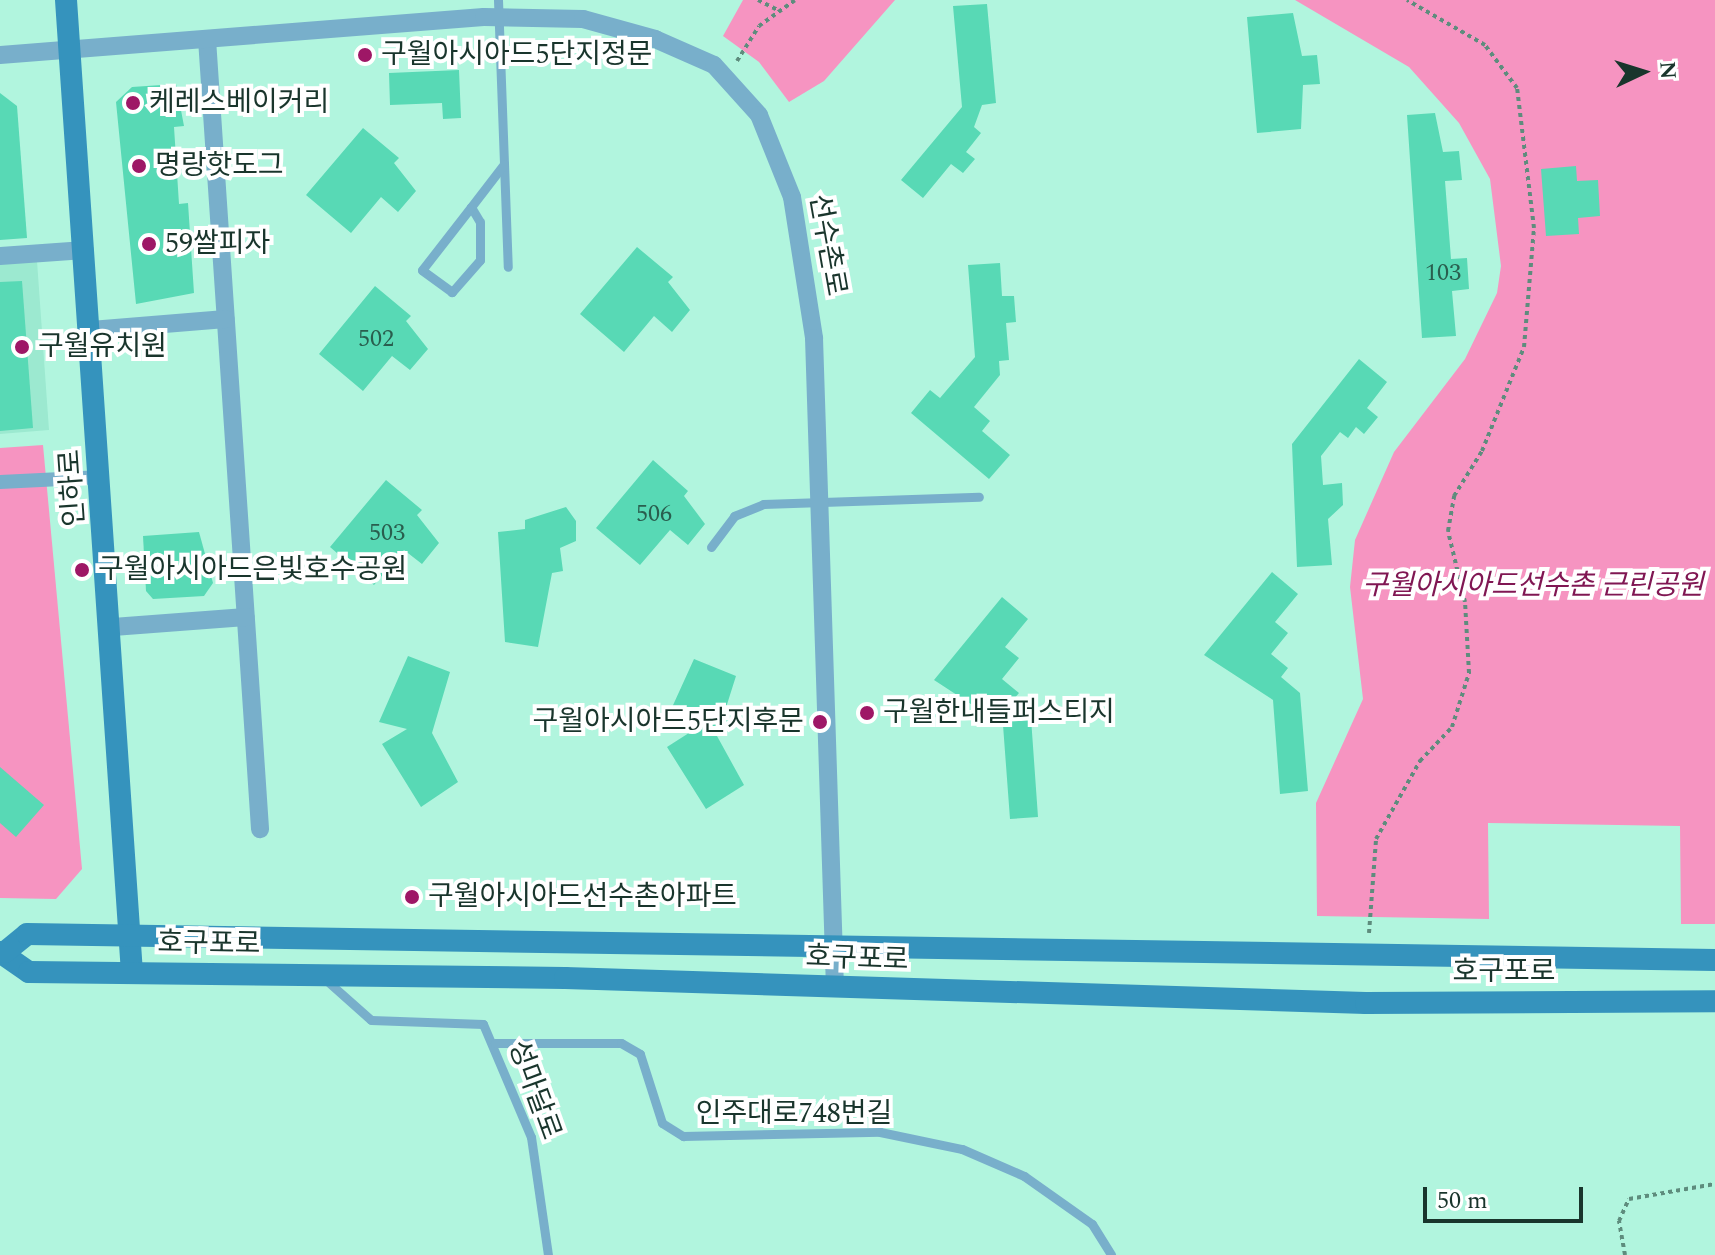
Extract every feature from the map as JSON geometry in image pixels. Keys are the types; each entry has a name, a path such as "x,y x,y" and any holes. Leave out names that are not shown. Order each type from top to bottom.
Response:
{"main road":[{"name":"인하로","path":"66,0 113,627 132,973"},
{"name":"호구포로","path":"1715,960 1368,958 27,934 3,952 29,972 320,976 1366,1003 1715,1001"}],"street":[{"name":"선수촌로","path":"0,55 207,39 499,9 583,19 655,39 714,65 759,115 792,197 814,338 835,988"},
{"path":"207,39 260,829"},
{"path":"0,256 85,250"},
{"path":"91,330 226,319"},
{"path":"0,482 102,477"},
{"path":"113,627 246,617"}],"lane":[{"path":"499,9 508,267"},
{"path":"471,207 480,222 480,260 452,292 422,270 504,164"},
{"path":"711,547 749,508 820,502 979,497"},
{"name":"성마달로","path":"320,976 371,1020 483,1024 495,1043 531,1137 548,1255"},
{"name":"인주대로748번길","path":"495,1043 621,1043 640,1054 662,1123 683,1136 880,1132 962,1149 1024,1176 1070,1208 1092,1224 1111,1255"}],"path":[{"path":"758,0 780,11"},
{"path":"725,79 759,26 795,0"},
{"path":"1368,958 1376,839 1420,761 1452,727 1469,673 1465,602 1448,531 1454,496 1482,451 1524,347 1534,228 1517,88 1485,45 1407,0"},
{"path":"1625,1255 1619,1221 1629,1199 1715,1184"}],"shaded area":[{"name":"구월유치원","path":"37,261 49,430 0,434 0,263"}],"green space":[{"path":"743,0 895,0 824,81 789,102 759,62 723,36"},
{"name":"구월아시아드선수촌 근린공원","path":"1295,0 1715,0 1715,924 1681,924 1680,826 1488,823 1489,919 1317,916 1316,803 1363,699 1350,587 1355,540 1394,452 1465,359 1497,293 1501,266 1490,179 1459,123 1409,67"},
{"path":"43,445 82,869 56,899 0,898 0,448"}],"building":[{"path":"987,4 996,103 982,105 974,127 981,133 966,152 975,159 963,173 951,164 923,198 901,180 962,107 953,6"},
{"path":"1293,13 1302,56 1317,55 1320,84 1303,85 1301,129 1257,133 1247,17"},
{"path":"459,70 461,118 443,119 442,103 390,105 389,73"},
{"path":"176,84 184,126 174,127 179,204 188,203 194,293 136,304 116,102 132,87"},
{"path":"0,93 17,106 27,238 0,240"},
{"path":"1435,113 1443,152 1459,151 1462,180 1445,181 1451,259 1467,258 1469,289 1452,291 1456,336 1422,338 1407,115"},
{"path":"363,128 399,158 394,163 416,191 398,212 381,197 351,233 306,195"},
{"path":"1576,166 1577,181 1598,180 1600,216 1578,218 1579,234 1546,236 1541,169"},
{"path":"637,247 673,277 668,282 690,310 672,332 654,316 624,352 580,314"},
{"path":"1000,263 1002,296 1014,296 1016,322 1006,323 1009,360 999,361 1000,375 974,407 990,421 982,431 1010,455 989,479 911,413 930,390 940,398 975,357 968,265"},
{"path":"22,281 33,428 0,431 0,282"},
{"path":"375,286 411,316 406,321 428,349 410,370 392,356 363,391 319,354"},
{"path":"1359,359 1387,382 1367,408 1378,417 1364,434 1356,427 1348,438 1340,432 1321,456 1323,485 1342,483 1343,505 1328,519 1332,565 1297,567 1292,444"},
{"path":"653,460 688,491 684,496 705,524 688,545 670,530 640,565 596,528"},
{"path":"386,480 422,510 417,515 439,543 422,564 404,550 374,585 330,547"},
{"path":"566,507 576,521 576,541 560,548 563,571 552,573 538,647 505,642 498,532 525,529 525,520"},
{"path":"199,532 213,583 204,596 153,599 146,591 143,536"},
{"path":"1272,572 1298,594 1275,622 1288,633 1271,654 1288,668 1281,677 1300,693 1308,791 1280,794 1273,700 1204,655"},
{"path":"1002,597 1028,619 1005,647 1019,658 1002,679 1019,693 1011,702 1031,718 1038,817 1010,819 1003,725 934,680"},
{"path":"408,656 450,672 432,733 458,782 421,807 382,744 407,729 379,722"},
{"path":"694,659 736,676 717,736 744,785 706,809 667,747 692,731 664,725"},
{"path":"0,767 44,805 16,837 0,823"}],"place":[{"name":"구월아시아드5단지정문","path":"365,55"},
{"name":"케레스베이커리","path":"133,103"},
{"name":"명랑핫도그","path":"139,166"},
{"name":"59쌀피자","path":"149,244"},
{"name":"구월유치원","path":"22,347"},
{"name":"구월아시아드은빛호수공원","path":"82,570"},
{"name":"구월한내들퍼스티지","path":"867,713"},
{"name":"구월아시아드5단지후문","path":"820,722"},
{"name":"구월아시아드선수촌아파트","path":"412,897"}]}
